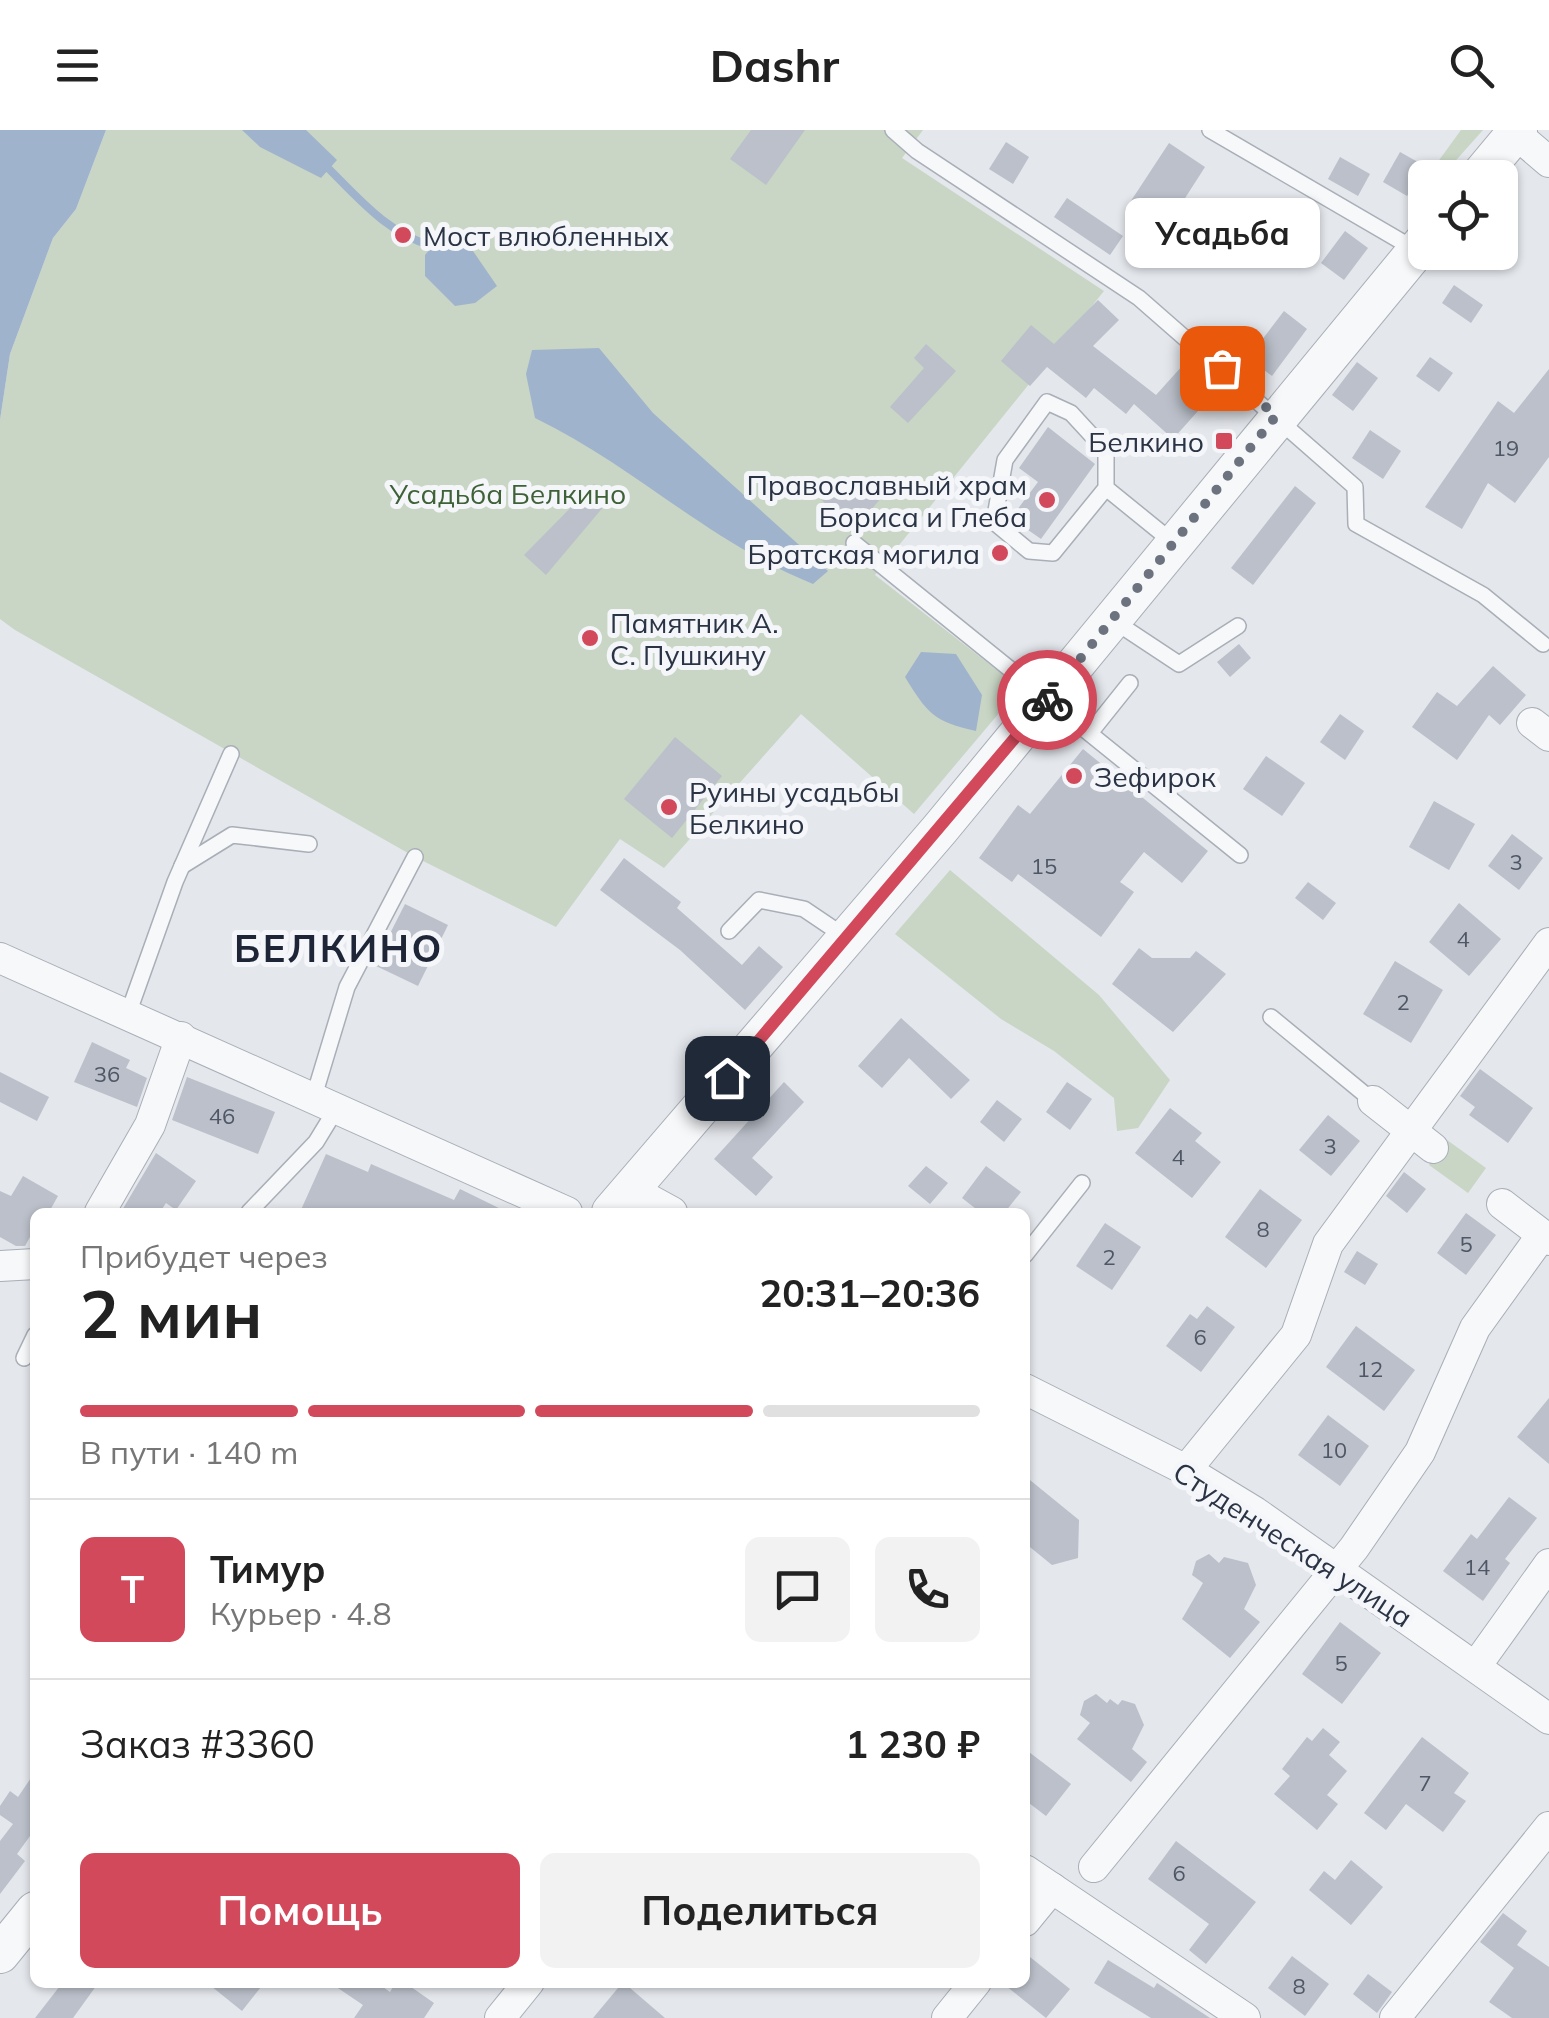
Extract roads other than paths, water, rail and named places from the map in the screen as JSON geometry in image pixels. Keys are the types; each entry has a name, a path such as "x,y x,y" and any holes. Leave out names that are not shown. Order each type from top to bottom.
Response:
{"street":[{"path":"1493,160 1517,132 1549,162"},
{"path":"653,1208 620,1201 1114,621 1276,416 1408,260"},
{"path":"1186,1470 1296,1335 1328,1244 1421,1139 1549,944"},
{"path":"0,958 558,1208"},
{"path":"102,1208 150,1125 181,1037"},
{"path":"1372,1101 1421,1139"},
{"path":"1094,1867 1338,1570 1420,1452 1475,1328 1545,1238 1502,1204"},
{"path":"0,1266 30,1264"},
{"name":"Студенческая улица","path":"1030,1392 1186,1470 1338,1570 1549,1719"},
{"path":"1476,1666 1549,1564"},
{"path":"1395,2018 1549,1827"},
{"path":"1030,1873 1244,2018"},
{"path":"1030,1916 1052,1888"},
{"path":"0,1954 30,1917"},
{"path":"500,2018 524,1988"},
{"path":"947,2018 971,1988"}],"lane":[{"path":"893,130 917,151 1139,298 1355,487 1356,524 1484,595 1543,644"},
{"path":"1210,130 1408,238"},
{"path":"1046,402 1072,413 1106,450 1106,488 1052,553 1028,552 994,522 1005,460 1046,402"},
{"path":"1106,488 1175,544"},
{"path":"854,543 1240,855"},
{"path":"1114,621 1179,664 1238,626"},
{"path":"1090,734 1130,683"},
{"path":"128,1014 182,866 231,754"},
{"path":"182,866 232,835 308,844"},
{"path":"259,1208 316,1142 347,987 415,857"},
{"path":"730,931 758,900 804,909 847,938"},
{"path":"1271,1017 1372,1101"},
{"path":"1030,1249 1082,1183"},
{"path":"24,1358 30,1345"}],"water":[{"path":"0,130 106,130 76,209 53,238 10,354 0,420"},
{"path":"242,130 306,130 337,160 321,178 260,147"},
{"path":"444,232 462,235 497,286 475,303 455,306 425,276 425,255"},
{"path":"599,348 653,413 828,571 813,584 775,567 705,526 572,437 535,418 526,374 532,350"},
{"path":"921,652 956,654 982,695 976,731 941,719 919,699 905,677"}],"waterway":[{"path":"329,169 389,224 432,246"}],"place":[{"name":"Мост влюбленных","path":"403,235"},
{"name":"Усадьба","path":"1222,368"},
{"name":"Белкино","path":"1224,441"},
{"name":"Православный храм Бориса и Глеба","path":"1047,500"},
{"name":"Братская могила","path":"1000,553"},
{"name":"Памятник А. С. Пушкину","path":"590,638"},
{"name":"Зефирок","path":"1074,776"},
{"name":"Руины усадьбы Белкино","path":"669,807"}],"district":[{"name":"БЕЛКИНО","path":"339,948"}],"park label":[{"name":"Усадьба Белкино","path":"508,493"}]}
